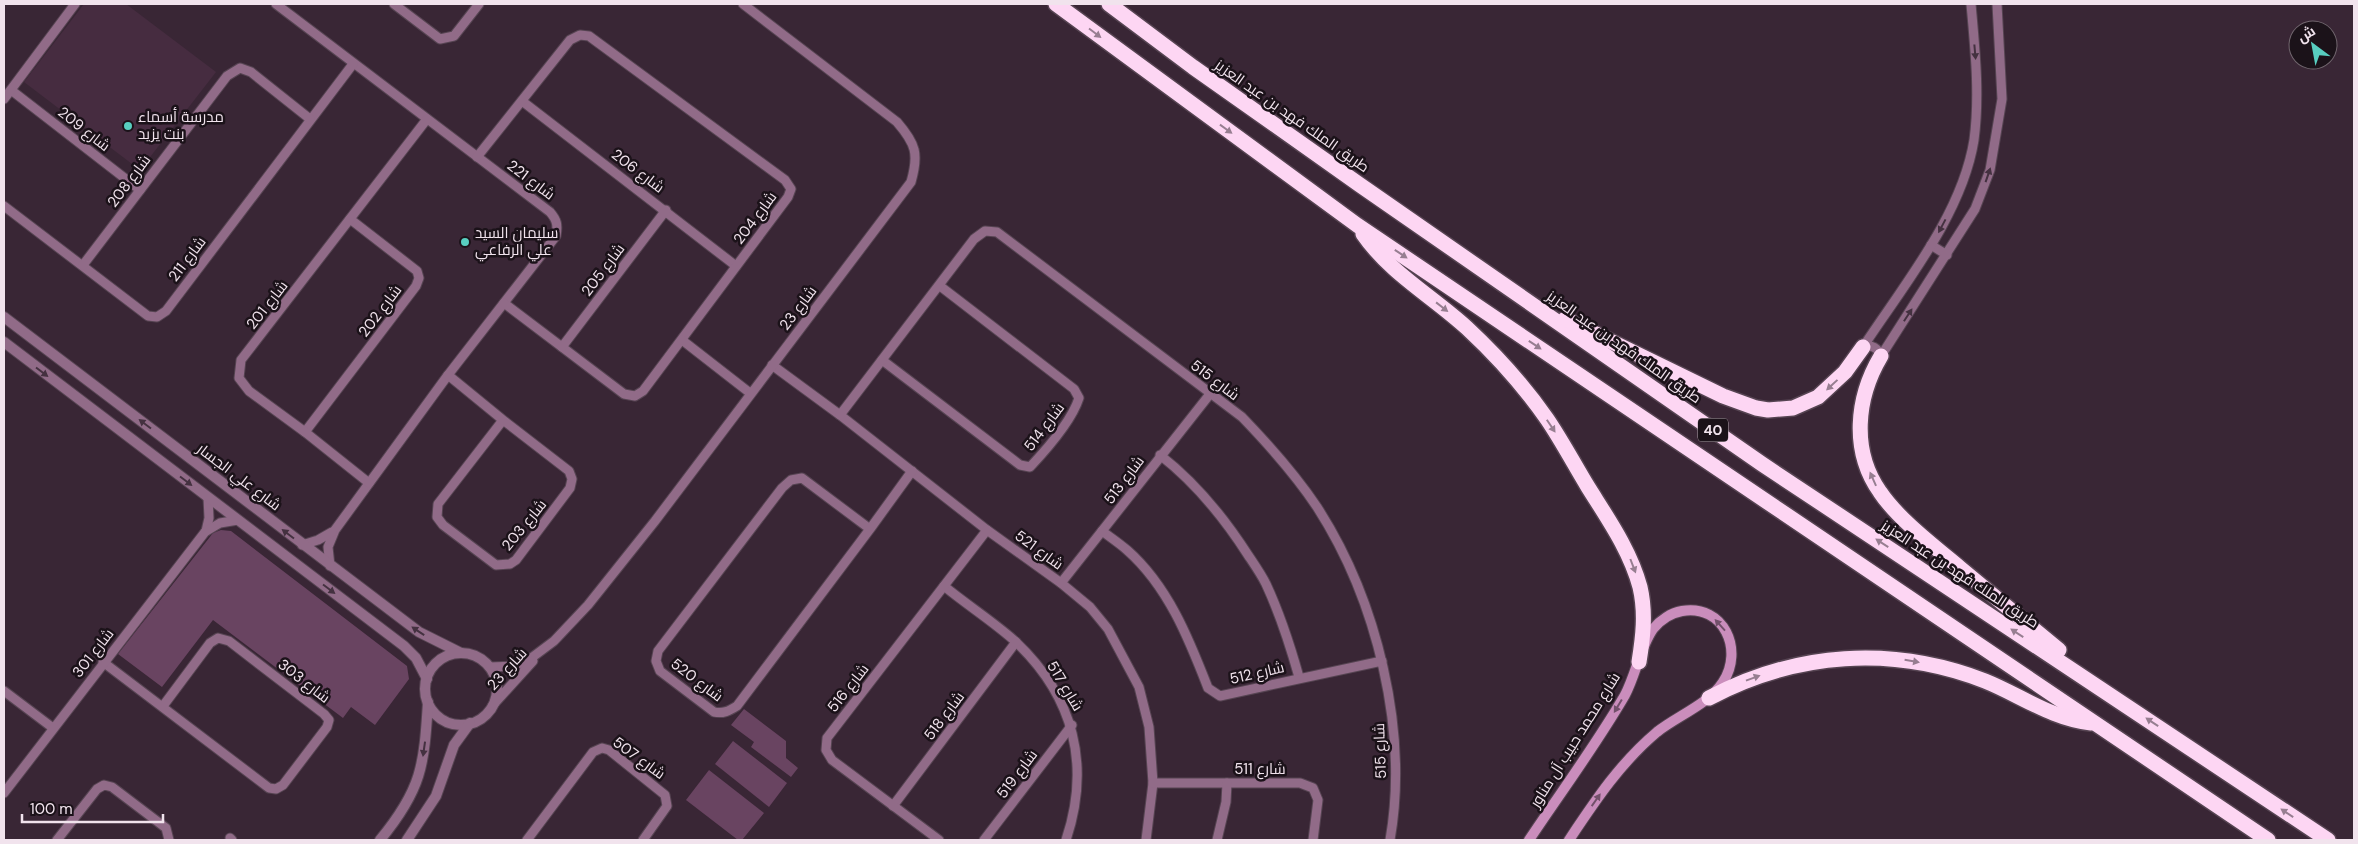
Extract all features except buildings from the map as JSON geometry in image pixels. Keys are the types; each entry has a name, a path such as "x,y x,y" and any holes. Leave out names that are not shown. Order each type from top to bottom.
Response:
{"highway":[{"name":"40","path":"1056,4 1357,225 2268,840"},
{"name":"طريق الملك فهد بن عبد العزيز","path":"1109,4 1193,67 1762,464 2328,840"},
{"path":"1357,225 1389,264 1451,314 1482,343 1524,390 1557,434 1624,546 1636,574 1642,599 1644,624 1639,662"},
{"path":"1520,296 1723,396 1762,409 1794,408 1818,397 1845,372 1863,347"},
{"path":"1881,356 1866,389 1860,418 1864,459 1881,494 1921,535 2116,698"},
{"path":"1708,698 1752,678 1794,665 1829,659 1883,657 1954,670 1987,682 2053,714 2096,724"}],"main road":[{"name":"شارع محمد حبيب آل مناور","path":"1529,840 1619,704 1651,633 1667,616 1688,610 1710,616 1726,631 1732,651 1727,675 1708,698 1658,732 1629,758 1605,787 1569,840"}],"street":[{"path":"4,99 75,4"},
{"path":"394,4 440,39 454,36 479,4"},
{"name":"شارع 23","path":"493,705 588,605 655,521 911,182 917,159 909,135 890,115 743,4"},
{"path":"1863,347 1931,245 1954,204 1974,141 1978,82 1971,4"},
{"path":"1881,356 1948,255 1975,209 1990,170 1998,134 2002,99 1997,4"},
{"name":"شارع 221","path":"279,5 353,64 550,212 557,220 558,227 556,236 448,375 335,530 328,547 330,566"},
{"name":"شارع 204","path":"477,157 570,40 580,35 588,36 785,180 791,189 788,197 682,340 643,391 635,396 624,394 504,303"},
{"name":"شارع 211","path":"4,206 148,316 157,317 166,311 353,64"},
{"name":"شارع 208","path":"83,266 227,76 240,68 251,72 310,119"},
{"name":"شارع 209","path":"11,90 140,190"},
{"name":"شارع 206","path":"522,101 666,210 736,266"},
{"name":"شارع 201","path":"369,483 305,432 248,392 239,378 241,360 427,119"},
{"name":"شارع 205","path":"562,347 666,210"},
{"name":"شارع 202","path":"305,432 416,286 419,278 417,272 350,219"},
{"name":"شارع 515","path":"840,414 940,286 974,239 985,231 997,232 1242,417 1265,441 1318,508 1341,550 1352,576 1382,661 1392,711 1396,762 1394,816 1390,840"},
{"path":"1931,245 1948,255"},
{"name":"شارع 514","path":"882,360 1020,465 1030,467 1039,458 1076,408 1079,398 1074,389 940,286"},
{"name":"شارع علي الجسار","path":"4,317 419,632 461,653"},
{"path":"682,340 750,393"},
{"path":"4,342 404,646 416,658 427,679"},
{"path":"1863,347 1872,346 1880,352 1881,356"},
{"name":"شارع 521","path":"772,365 840,414 987,530 1061,583 1090,607 1108,629 1139,687 1149,727 1153,783 1146,840"},
{"name":"شارع 203","path":"448,375 569,471 572,479 570,488 516,560 510,564 496,565 443,525 437,516 438,504 503,420"},
{"name":"شارع 513","path":"1061,583 1210,394"},
{"path":"113,426 121,420 126,410"},
{"path":"149,453 152,443 161,437"},
{"name":"شارع 512","path":"1102,532 1127,550 1150,575 1170,603 1185,632 1208,688 1214,693 1220,696 1299,677 1285,629 1265,582 1234,533 1205,496 1181,471 1160,455"},
{"name":"شارع 520","path":"870,529 802,478 791,480 782,488 658,651 656,661 660,671 714,712 719,714 731,710 742,698 870,529 912,472"},
{"path":"206,532 210,512 208,498"},
{"name":"شارع 301","path":"4,793 103,662 206,532 220,523 238,520"},
{"name":"شارع 221","path":"302,544 318,540 335,530"},
{"name":"شارع 516","path":"939,840 832,760 826,750 827,738 987,530"},
{"name":"شارع 517","path":"944,586 1016,642 1039,667 1058,697 1072,725 1078,760 1077,792 1073,820 1066,840"},
{"name":"شارع 303","path":"103,662 269,788 276,789 283,785 327,727 329,720 324,714 229,640 218,638 210,644 163,706"},
{"name":"شارع 518","path":"893,806 1016,642"},
{"name":"شارع 23","path":"490,667 514,666 542,652"},
{"path":"380,840 405,808 416,786 424,751 428,701 427,679 432,669 440,660 450,655 461,653 480,658 490,667 497,686 493,705 487,714 470,723 454,745 436,796 407,840"},
{"path":"1299,677 1382,661"},
{"path":"4,691 53,728"},
{"path":"428,701 440,718 449,722 470,723"},
{"name":"شارع 519","path":"984,840 1072,725"},
{"name":"شارع 507","path":"527,840 593,752 602,748 609,750 666,795 666,806 643,840"},
{"name":"شارع 511","path":"1153,783 1300,783 1313,788 1318,800 1313,840"},
{"path":"1217,840 1226,802 1228,783"},
{"path":"57,840 97,789 104,785 112,787 166,828 169,840"}],"shaded area":[{"name":"مدرسة أسماء بنت يزيد","path":"84,4 126,4 216,72 140,170 24,82"},
{"path":"221,530 231,531 407,666 409,679 375,725 351,707 343,718 213,620 162,687 118,654 213,533"},
{"path":"744,709 786,741 786,758 798,768 791,777 751,747 754,742 731,725"},
{"path":"733,741 787,783 769,807 715,764"},
{"path":"709,770 764,813 742,840 738,840 686,800"}],"place":[{"name":"مدرسة أسماء بنت يزيد","path":"128,126"},
{"name":"سليمان السيد علي الرفاعي","path":"465,242"}]}
